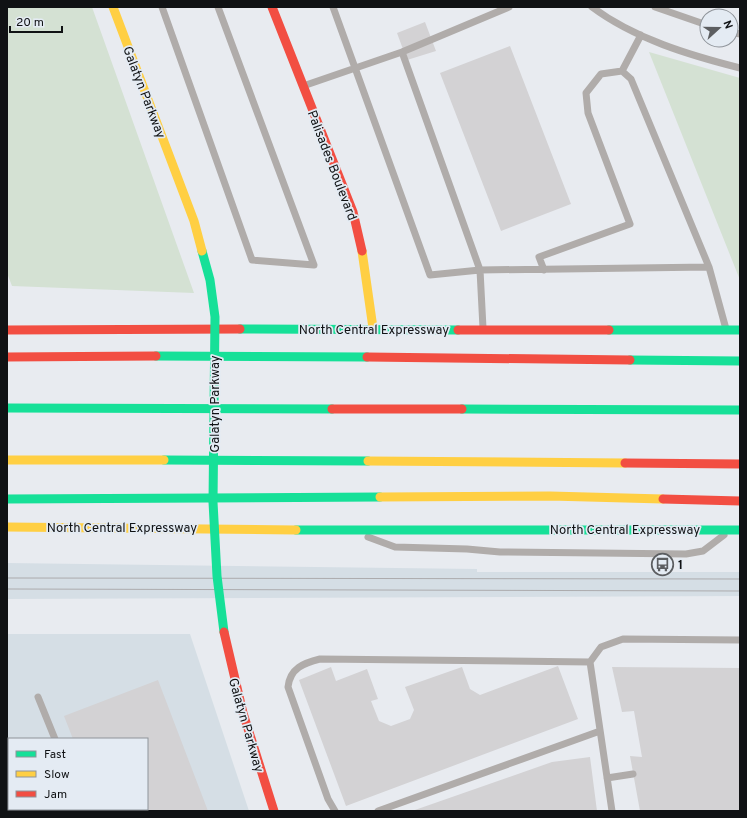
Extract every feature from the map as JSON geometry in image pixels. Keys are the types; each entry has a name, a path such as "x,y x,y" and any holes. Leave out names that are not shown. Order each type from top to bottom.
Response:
{"main road":[{"name":"Galatyn Parkway","path":"113,7 194,221 204,253 210,280 215,317 214,497 217,567 226,643 236,692 249,738 274,811"},
{"name":"Palisades Boulevard","path":"272,7 353,212 362,247 369,289 373,328"},
{"name":"North Central Expressway","path":"7,330 373,328 483,330 740,330"},
{"path":"7,357 215,356 740,361"},
{"path":"7,408 740,410"},
{"path":"7,460 248,460 740,464"},
{"path":"7,499 550,496 740,501"},
{"name":"North Central Expressway","path":"7,527 350,530 740,530"}],"lane":[{"path":"162,7 252,260 314,265 218,7"},
{"path":"333,7 430,275 480,270 709,267"},
{"path":"302,86 356,69 402,52 492,10 509,7"},
{"path":"592,7 641,35 700,58 740,68"},
{"path":"655,7 699,22"},
{"path":"622,71 641,35"},
{"path":"402,52 480,270 483,330"},
{"path":"544,270 539,257 630,224 588,114 586,92 601,74 622,71 631,79 709,267 727,330"},
{"path":"350,530 395,548 467,549 500,552 686,554 703,551 730,530"},
{"path":"612,811 590,662 601,647 623,639 740,640"},
{"path":"336,811 328,799 288,687 289,679 293,672 300,666 320,659 590,662"},
{"path":"38,698 55,738"},
{"path":"378,811 600,731"},
{"path":"607,778 633,774"}],"shaded area":[{"path":"7,563 477,569 477,572 740,572 740,596 7,599"},
{"path":"7,634 190,634 249,811 7,811"}],"green space":[{"path":"7,7 92,7 194,293 12,286 7,273"},
{"path":"649,52 740,78 740,280"}],"building":[{"path":"425,22 436,51 407,60 397,33"},
{"path":"510,46 571,204 501,231 440,73"},
{"path":"558,666 578,719 346,806 299,680 331,667 336,681 367,669 378,699 371,701 379,721 391,726 410,719 414,710 405,687 462,667 470,689 480,695"},
{"path":"612,667 740,668 740,811 640,811 630,756 642,757 634,711 622,712"},
{"path":"158,680 208,811 101,811 148,810 148,738 73,738 64,716"},
{"path":"590,757 597,811 412,811 552,762"},
{"path":"7,790 8,810 68,810 7,811"}],"tram line":[{"path":"7,578 740,579"},
{"path":"7,589 740,591"}],"traffic: fast":[{"path":"202,251 210,280 215,317 213,502 217,576 224,632"},
{"path":"240,329 458,330"},
{"path":"609,330 740,330"},
{"path":"156,356 367,357"},
{"path":"630,360 740,361"},
{"path":"7,408 332,409"},
{"path":"462,409 740,410"},
{"path":"164,460 368,461"},
{"path":"7,499 380,497"},
{"path":"296,530 740,530"}],"traffic: slow":[{"path":"113,7 194,221 202,251"},
{"path":"362,251 373,328"},
{"path":"7,460 164,460"},
{"path":"368,461 625,463"},
{"path":"380,497 550,496 663,499"},
{"path":"7,527 296,530"}],"traffic: jam":[{"path":"272,7 353,212 362,251"},
{"path":"7,330 240,329"},
{"path":"458,330 609,330"},
{"path":"7,357 156,356"},
{"path":"367,357 630,360"},
{"path":"332,409 462,409"},
{"path":"625,463 740,464"},
{"path":"663,499 740,501"},
{"path":"224,632 243,713 274,811"}],"place":[{"name":"1","path":"663,564"}]}
